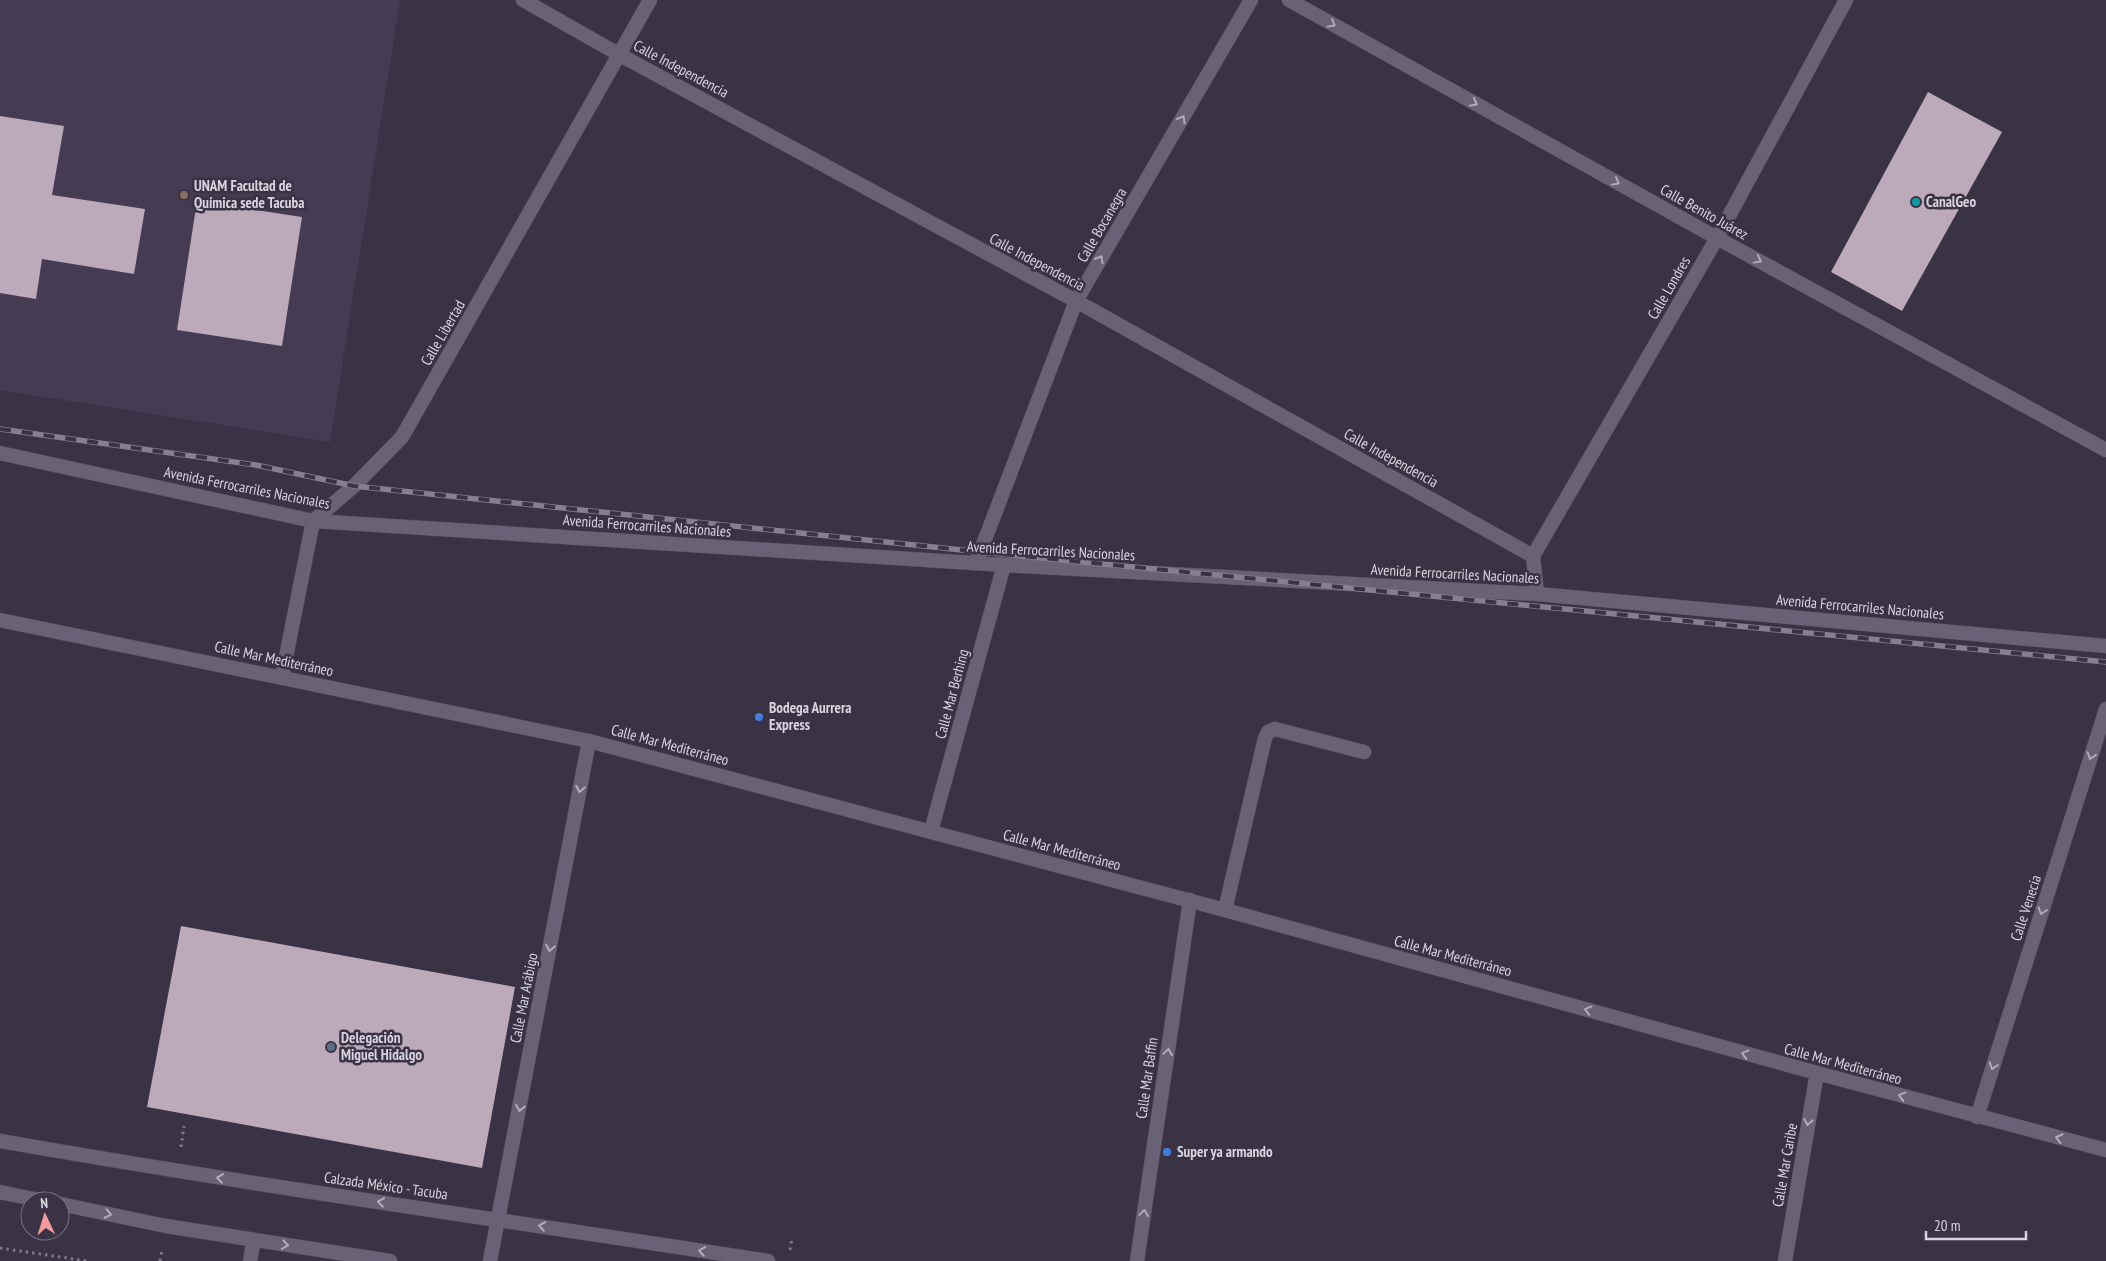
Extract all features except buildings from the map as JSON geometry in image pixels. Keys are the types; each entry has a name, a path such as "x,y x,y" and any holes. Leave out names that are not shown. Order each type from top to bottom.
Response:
{"street":[{"name":"Calle Independencia","path":"524,0 620,55 1076,301 1532,556"},
{"name":"Calle Libertad","path":"313,521 354,486 402,438 650,0"},
{"name":"Calle Bocanegra","path":"976,563 1076,301 1251,0"},
{"name":"Calle Benito Juárez","path":"1289,0 1717,238 2106,450"},
{"name":"Calle Londres","path":"1532,556 1717,238 1846,0"},
{"name":"Avenida Ferrocarriles Nacionales","path":"0,453 313,521 1004,565 1537,594 2106,646"},
{"path":"282,676 313,521"},
{"path":"1532,556 1537,594"},
{"name":"Calle Mar Berhing","path":"931,831 1004,565"},
{"name":"Calle Mar Mediterráneo","path":"0,620 282,676 589,741 1190,900 1977,1117 2106,1150"},
{"name":"Calle Venecia","path":"1977,1117 2106,709"},
{"path":"1225,910 1265,738 1268,732 1275,729 1364,752"},
{"name":"Calle Mar Arábigo","path":"490,1261 589,741"},
{"name":"Calle Mar Baffin","path":"1137,1261 1190,900"},
{"name":"Calle Mar Caribe","path":"1785,1261 1816,1073"},
{"name":"Calzada México - Tacuba","path":"0,1141 176,1172 499,1219 768,1261"},
{"path":"0,1192 20,1196"},
{"path":"70,1206 166,1226 390,1261"},
{"path":"250,1261 254,1240"}],"path":[{"path":"0,1248 87,1261"}],"shaded area":[{"name":"UNAM Facultad de Química sede Tacuba","path":"0,0 400,0 330,442 0,390"}],"railway":[{"path":"0,429 256,465 354,486 981,552 2106,662"}],"place":[{"name":"UNAM Facultad de Química sede Tacuba","path":"184,195"},
{"name":"CanalGeo","path":"1916,202"},
{"name":"Bodega Aurrera Express","path":"759,717"},
{"name":"Delegación Miguel Hidalgo","path":"331,1047"},
{"name":"Super ya armando","path":"1167,1152"}]}
